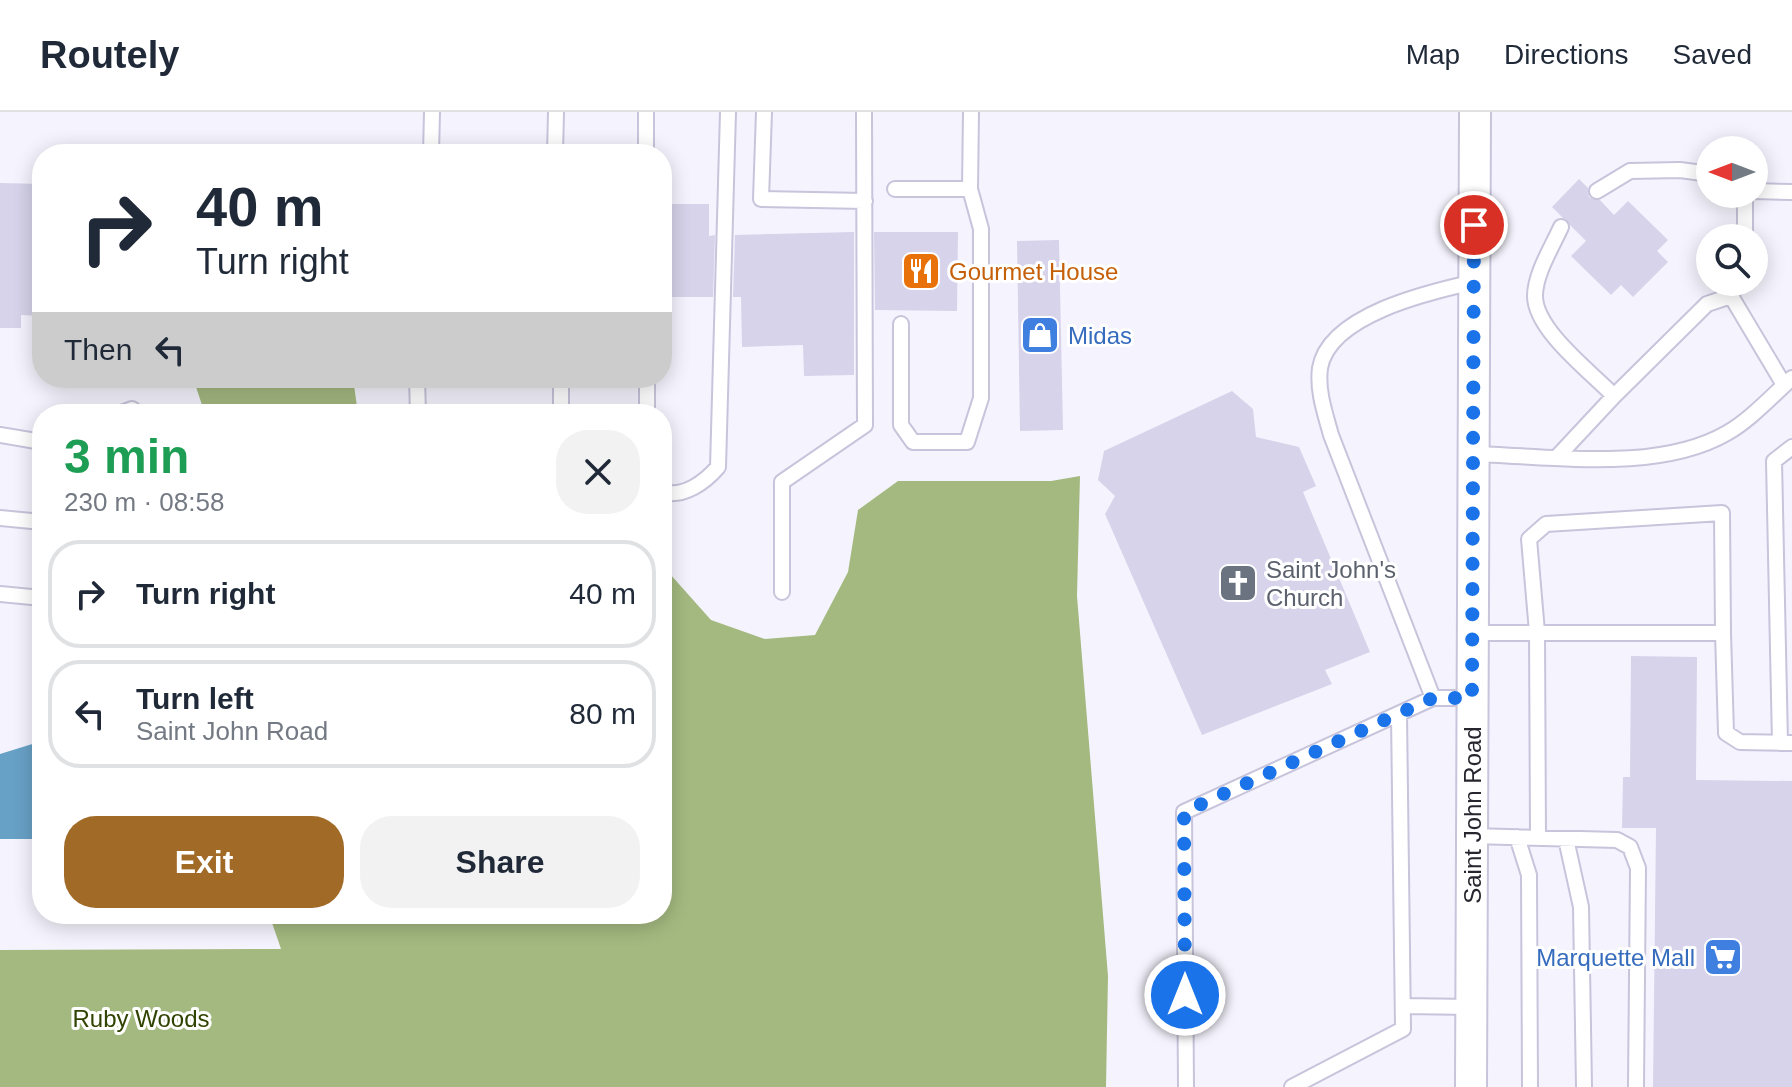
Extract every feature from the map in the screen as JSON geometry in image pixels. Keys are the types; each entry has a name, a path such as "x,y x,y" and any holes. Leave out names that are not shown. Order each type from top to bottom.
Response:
{"street":[{"name":"Saint John Road","path":"1471,1087 1475,112"}],"lane":[{"path":"431,144 432,112"},
{"path":"555,144 556,112"},
{"path":"646,112 646,144"},
{"path":"672,493 704,484 718,467 728,112"},
{"path":"764,112 761,199 865,201"},
{"path":"782,592 782,482 865,425 864,112"},
{"path":"901,324 901,425 913,442 967,442 981,398 981,229 970,189 971,112"},
{"path":"1597,191 1630,171 1696,171"},
{"path":"895,189 970,189"},
{"path":"1768,191 1792,192"},
{"path":"1561,227 1538,280 1535,295 1537,310 1544,326 1614,396"},
{"path":"1433,698 1331,435 1320,397 1320,367 1329,343 1353,323 1434,291 1474,282"},
{"path":"1473,454 1631,458 1701,446 1730,432 1788,381 1731,296 1707,304 1558,456"},
{"path":"0,435 32,440"},
{"path":"1538,838 1537,632 1529,539 1546,524 1722,513 1726,733 1740,742 1786,743 1774,461 1792,447"},
{"path":"0,518 32,521"},
{"path":"0,594 32,597"},
{"path":"1473,633 1723,633"},
{"path":"1186,1087 1184,812 1433,698 1472,698"},
{"path":"1292,1087 1403,1029 1399,714"},
{"path":"1472,836 1617,840 1630,847 1638,868 1636,1087"},
{"path":"1517,837 1529,875 1530,1087"},
{"path":"1566,839 1581,907 1584,1087"},
{"path":"1403,1006 1471,1007"}],"green space":[{"path":"196,388 354,388 357,404 202,404"},
{"name":"Ruby Woods","path":"1080,476 1077,596 1108,976 1106,1087 0,1087 0,950 281,949 272,924 672,924 672,576 711,620 765,639 815,635 848,572 858,510 898,481 1051,481"}],"water":[{"path":"32,744 32,839 0,839 0,754"}],"building":[{"path":"1579,179 1588,188 1589,197 1600,200 1614,215 1628,201 1668,240 1657,251 1668,262 1633,297 1621,285 1611,295 1571,256 1586,241 1552,207"},
{"path":"0,183 32,184 32,316 21,315 21,328 0,328"},
{"path":"672,204 709,204 709,236 715,235 713,297 672,297"},
{"path":"854,232 854,375 804,376 803,345 742,347 741,297 733,297 735,235"},
{"name":"Gourmet House","path":"874,232 958,232 957,311 875,310"},
{"name":"Midas","path":"1059,240 1063,430 1020,431 1017,241"},
{"name":"Saint John's Church","path":"1232,391 1253,409 1256,437 1299,447 1316,486 1303,492 1370,652 1325,670 1332,684 1202,735 1105,514 1115,496 1098,480 1104,451"},
{"name":"Marquette Mall","path":"1631,656 1697,657 1696,780 1792,781 1792,1087 1653,1087 1656,828 1622,828 1623,777 1630,777"}],"place":[{"name":"Gourmet House","path":"921,271"},
{"name":"Midas","path":"1040,335"},
{"name":"Saint John's Church","path":"1238,583"},
{"name":"Marquette Mall","path":"1723,957"}],"route":[{"path":"1185,995 1184,812 1433,698 1472,698 1474,225"}]}
